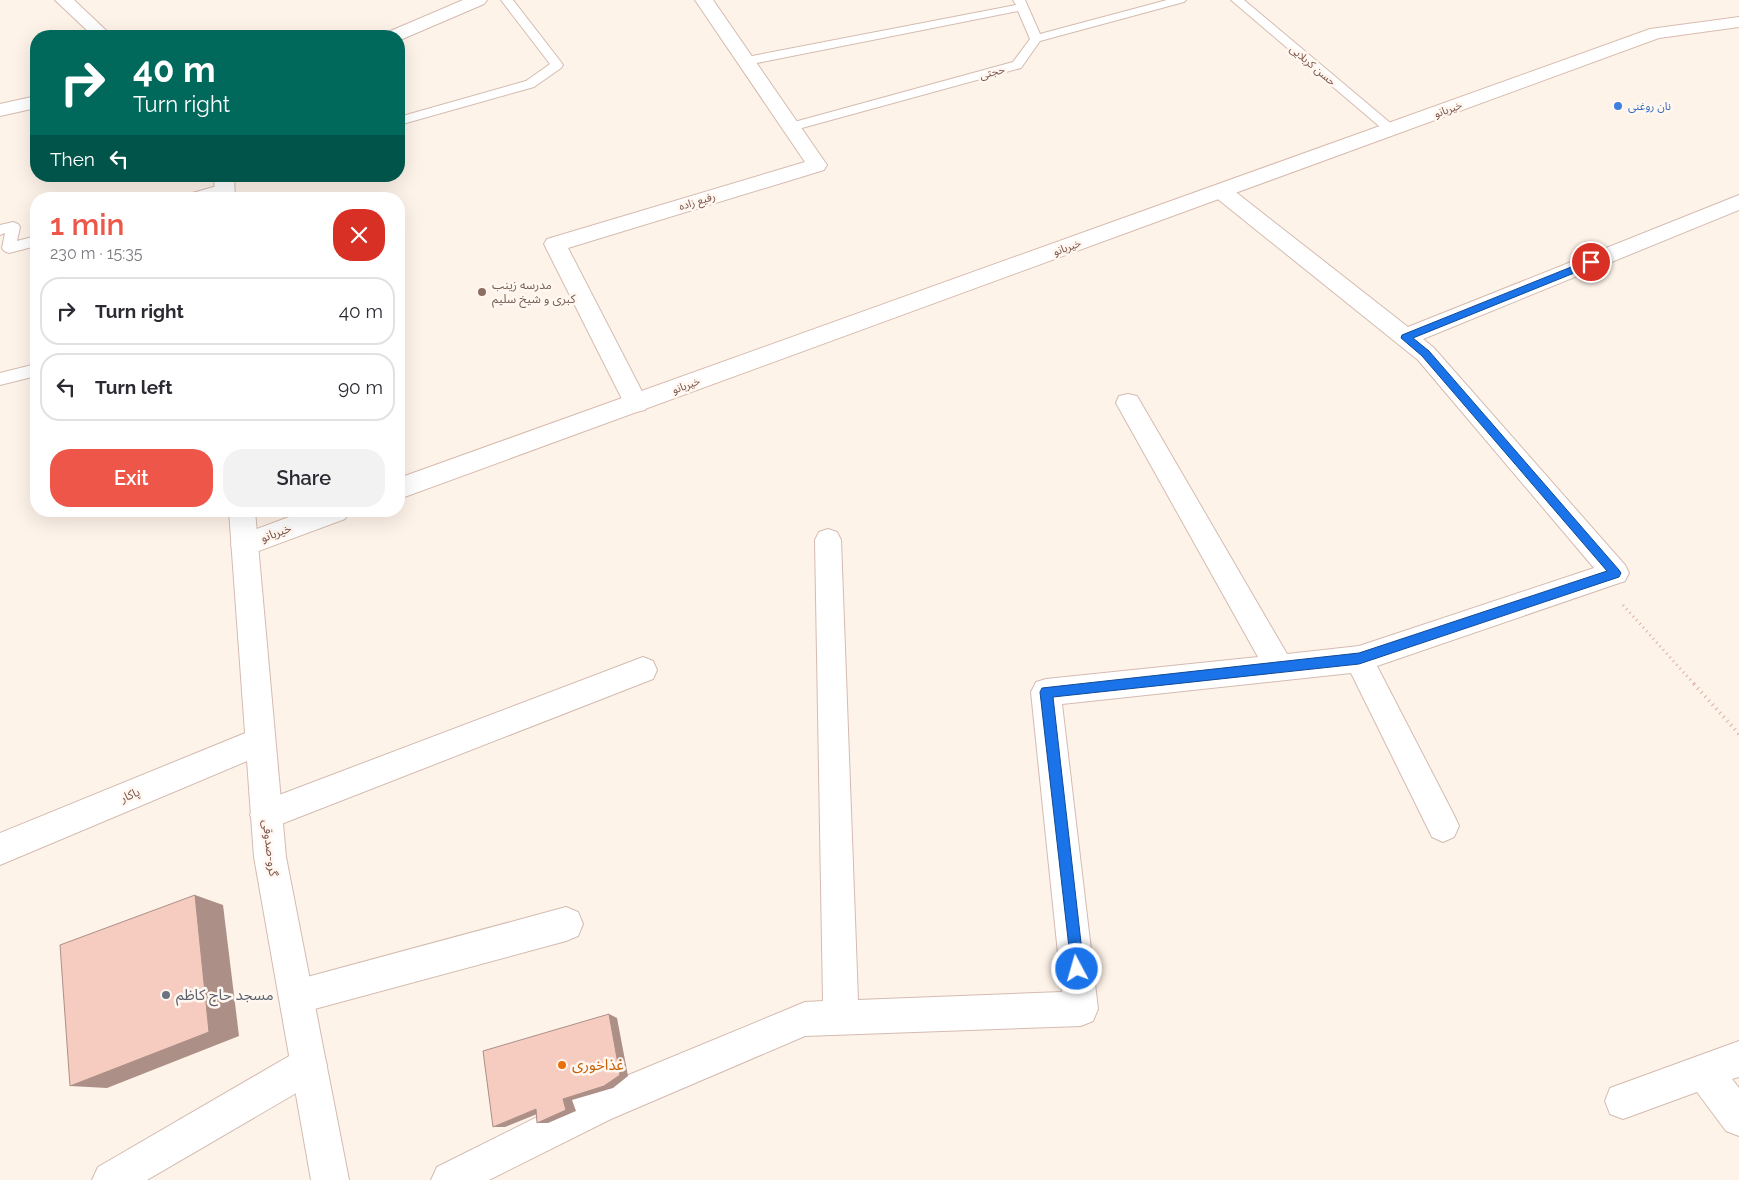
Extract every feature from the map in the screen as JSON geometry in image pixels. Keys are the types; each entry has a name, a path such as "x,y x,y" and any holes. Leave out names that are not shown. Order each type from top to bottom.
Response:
{"street":[{"path":"64,0 96,30"},
{"path":"405,31 478,0"},
{"name":"رفیع زاده","path":"636,402 555,244 817,165 704,0"},
{"name":"خیربانو","path":"405,487 1656,33 1739,22"},
{"path":"0,110 30,103"},
{"path":"450,1180 598,1106 806,1019 1081,1009 1046,692 1359,659 1616,573 1426,354 1221,191"},
{"path":"1406,338 1739,202"},
{"path":"1128,403 1279,667"},
{"name":"گرو-صدوقی","path":"242,517 270,857 330,1180"},
{"name":"خیربانو","path":"244,545 320,517"},
{"path":"828,540 841,1018"},
{"path":"1359,659 1443,826"},
{"path":"266,815 642,670"},
{"name":"پاکار","path":"0,849 260,740"},
{"path":"296,997 566,924"},
{"path":"1623,1101 1739,1059"},
{"path":"111,1180 309,1065"},
{"path":"1704,1071 1739,1118"}],"lane":[{"path":"405,119 530,84 557,64 507,0"},
{"path":"747,61 1020,3 1036,39 1180,0"},
{"name":"حسن کربلایی","path":"1237,0 1390,129"},
{"name":"حجتی","path":"791,127 1017,65 1036,39"},
{"path":"211,192 224,188"},
{"path":"0,230 13,227 9,248 30,243"},
{"path":"0,379 30,372"}],"path":[{"path":"1599,578 1739,734"}],"building":[{"name":"مسجد حاج کاظم","path":"195,895 209,1032 70,1086 60,945"},
{"name":"غذاخوری","path":"609,1014 620,1075 604,1086 563,1099 566,1110 537,1123 536,1109 493,1127 483,1051"}],"place":[{"name":"نان روغنی","path":"1618,106"},
{"name":"مدرسه زینب کبری و شیخ سلیم","path":"482,292"},
{"name":"مسجد حاج کاظم","path":"166,995"},
{"name":"غذاخوری","path":"562,1065"}],"route":[{"path":"1077,969 1046,692 1359,659 1616,573 1426,354 1406,338 1591,262"}]}
